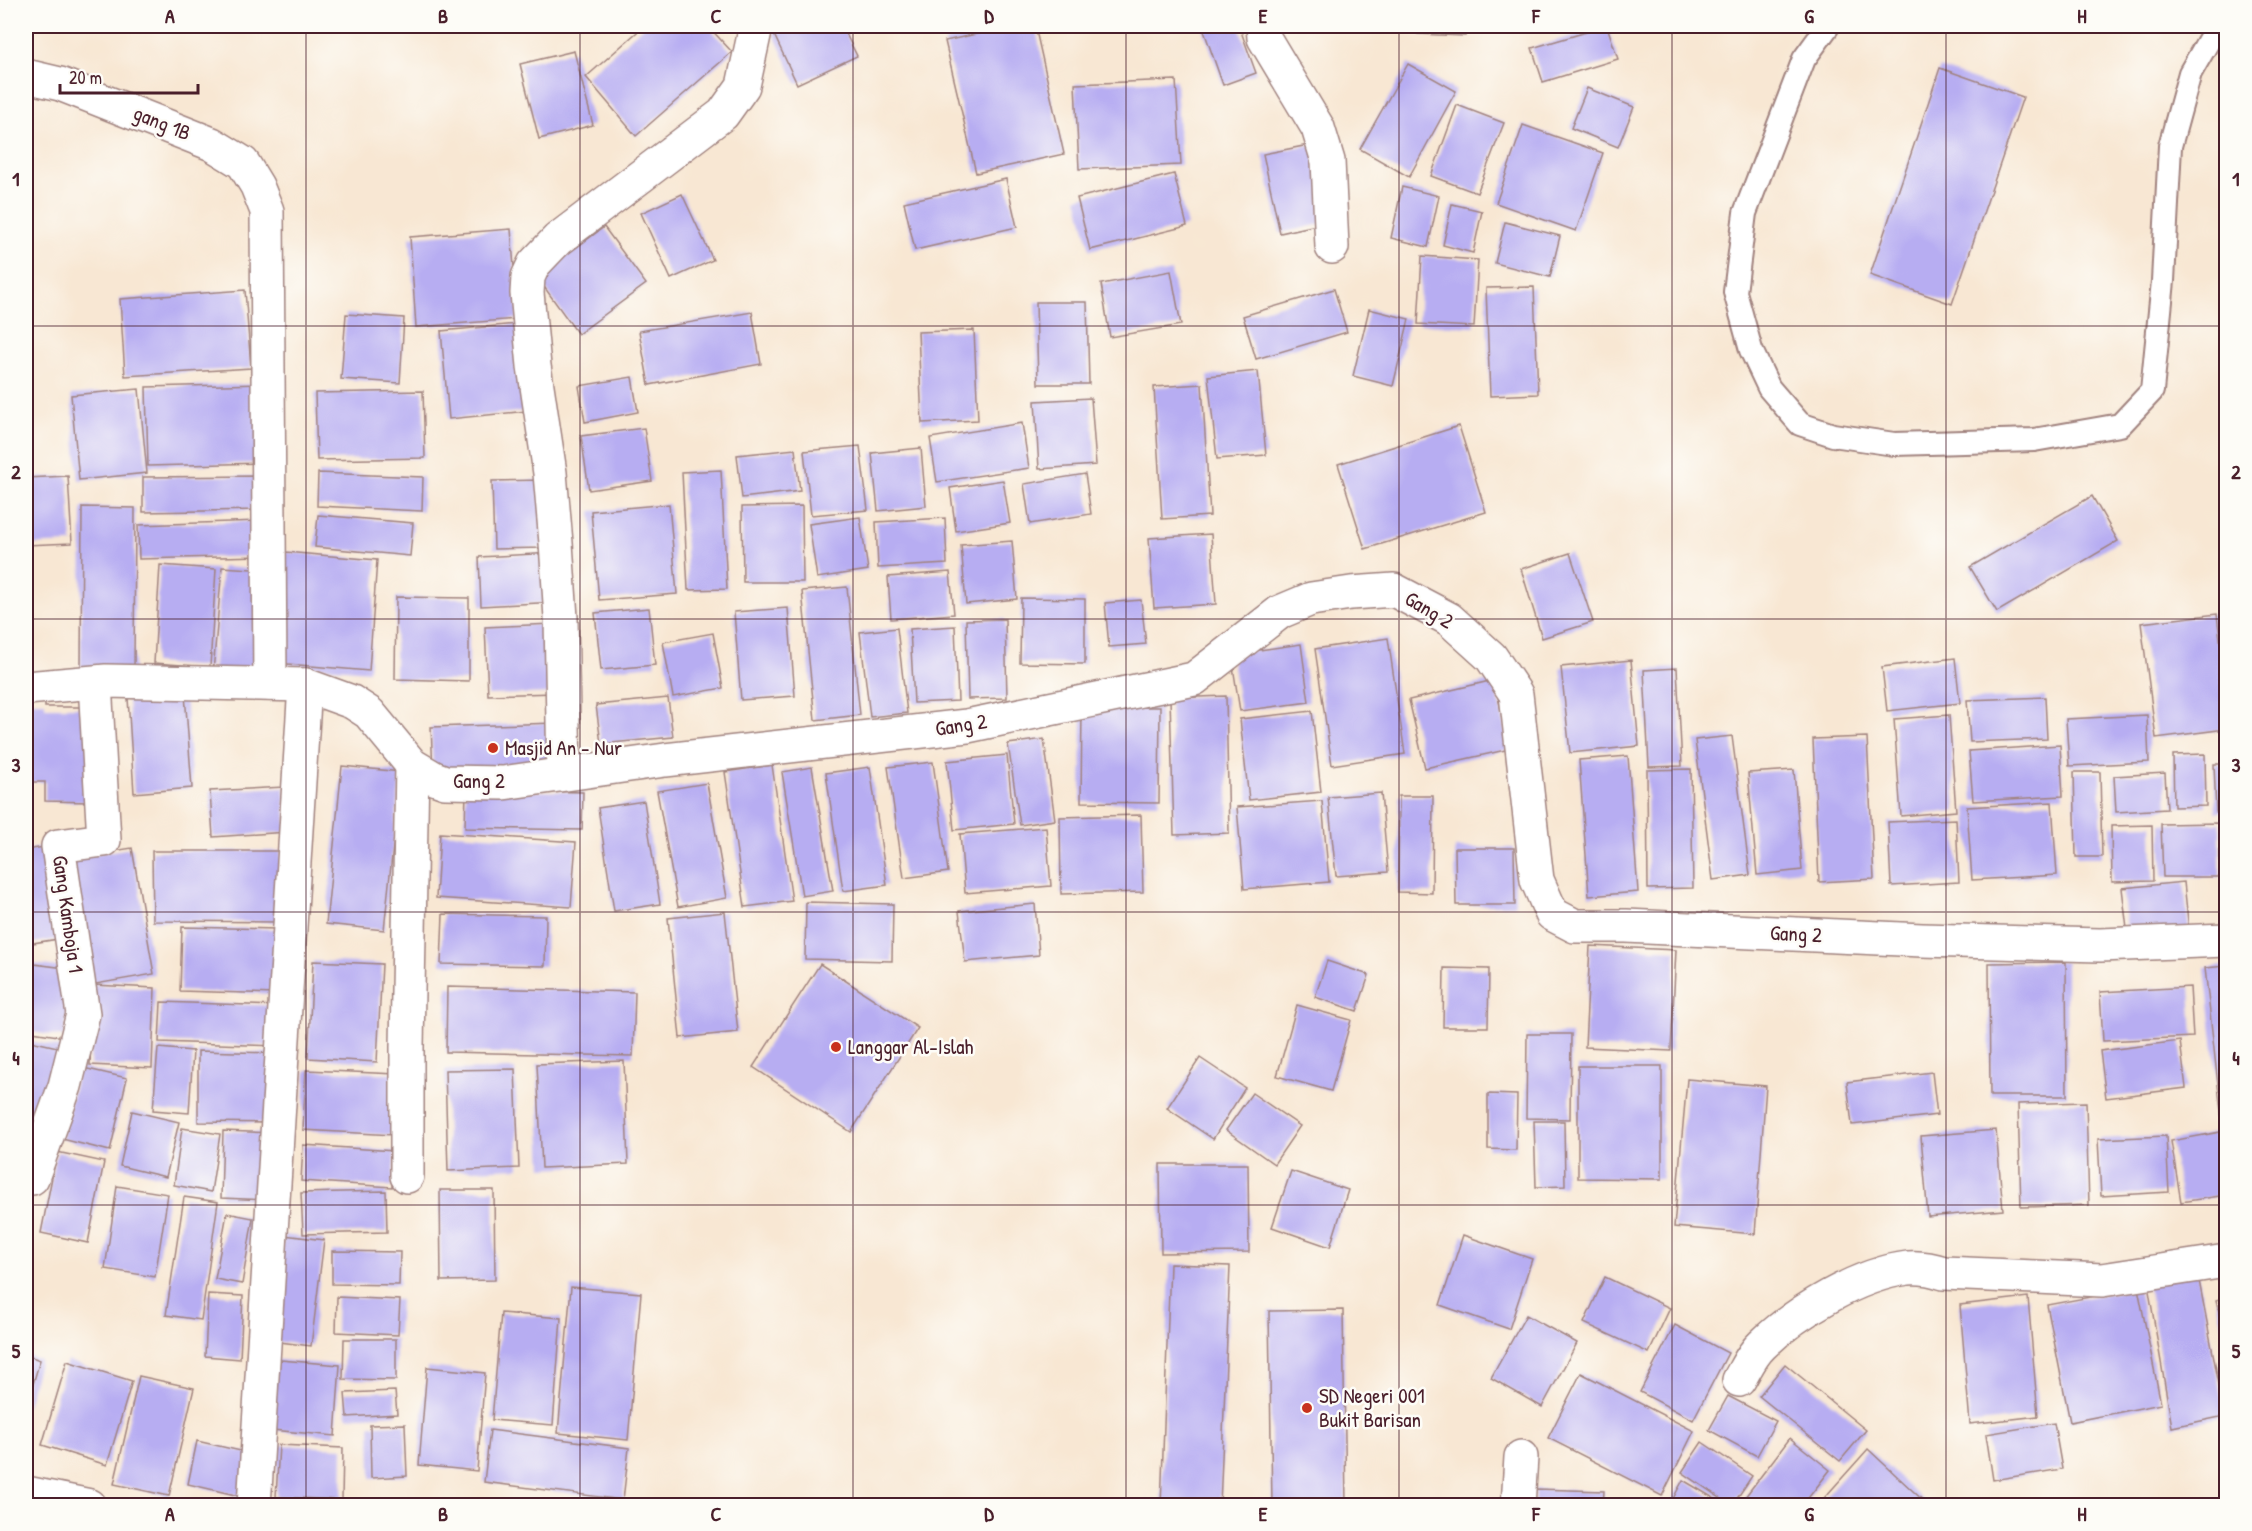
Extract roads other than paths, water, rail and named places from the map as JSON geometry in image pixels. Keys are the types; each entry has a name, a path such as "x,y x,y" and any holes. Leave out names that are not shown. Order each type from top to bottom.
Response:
{"street":[{"path":"564,773 561,618 556,543 550,472 534,366 527,293 528,277 534,264 558,239 723,114 743,86 756,26"},
{"path":"1263,26 1264,38 1318,128 1328,161 1332,247"},
{"name":"gang 1B","path":"26,76 60,84 212,144 243,163 258,186 267,212 270,684"},
{"name":"Gang 2","path":"412,765 446,782 503,783 564,773 967,726 1194,679 1280,612 1311,599 1394,590 1449,619 1491,657 1516,694 1537,880 1552,914 1575,926 1626,926 1922,940 2100,945 2226,940"},
{"path":"26,688 94,683 305,685 352,702 369,713 412,765 407,1047 408,1176"},
{"name":"Gang Kamboja 1","path":"32,1178 65,1086 83,1014 58,846 104,840 94,683"},
{"path":"254,1506 305,685"},
{"path":"1739,1380 1760,1346 1788,1323 1868,1278 1889,1271 1928,1268 1944,1273 2102,1280 2226,1261"},
{"path":"1518,1506 1521,1457"},
{"path":"26,1493 90,1506"}],"lane":[{"path":"1828,26 1804,59 1744,213 1735,292 1750,350 1769,388 1800,424 1833,435 1894,444 2034,440 2120,425 2152,391 2163,281 2170,146 2190,73 2217,26"}],"place":[{"name":"Masjid An - Nur","path":"493,748"},
{"name":"Langgar Al-Islah","path":"836,1047"},
{"name":"SD Negeri 001 Bukit Barisan","path":"1307,1408"}]}
